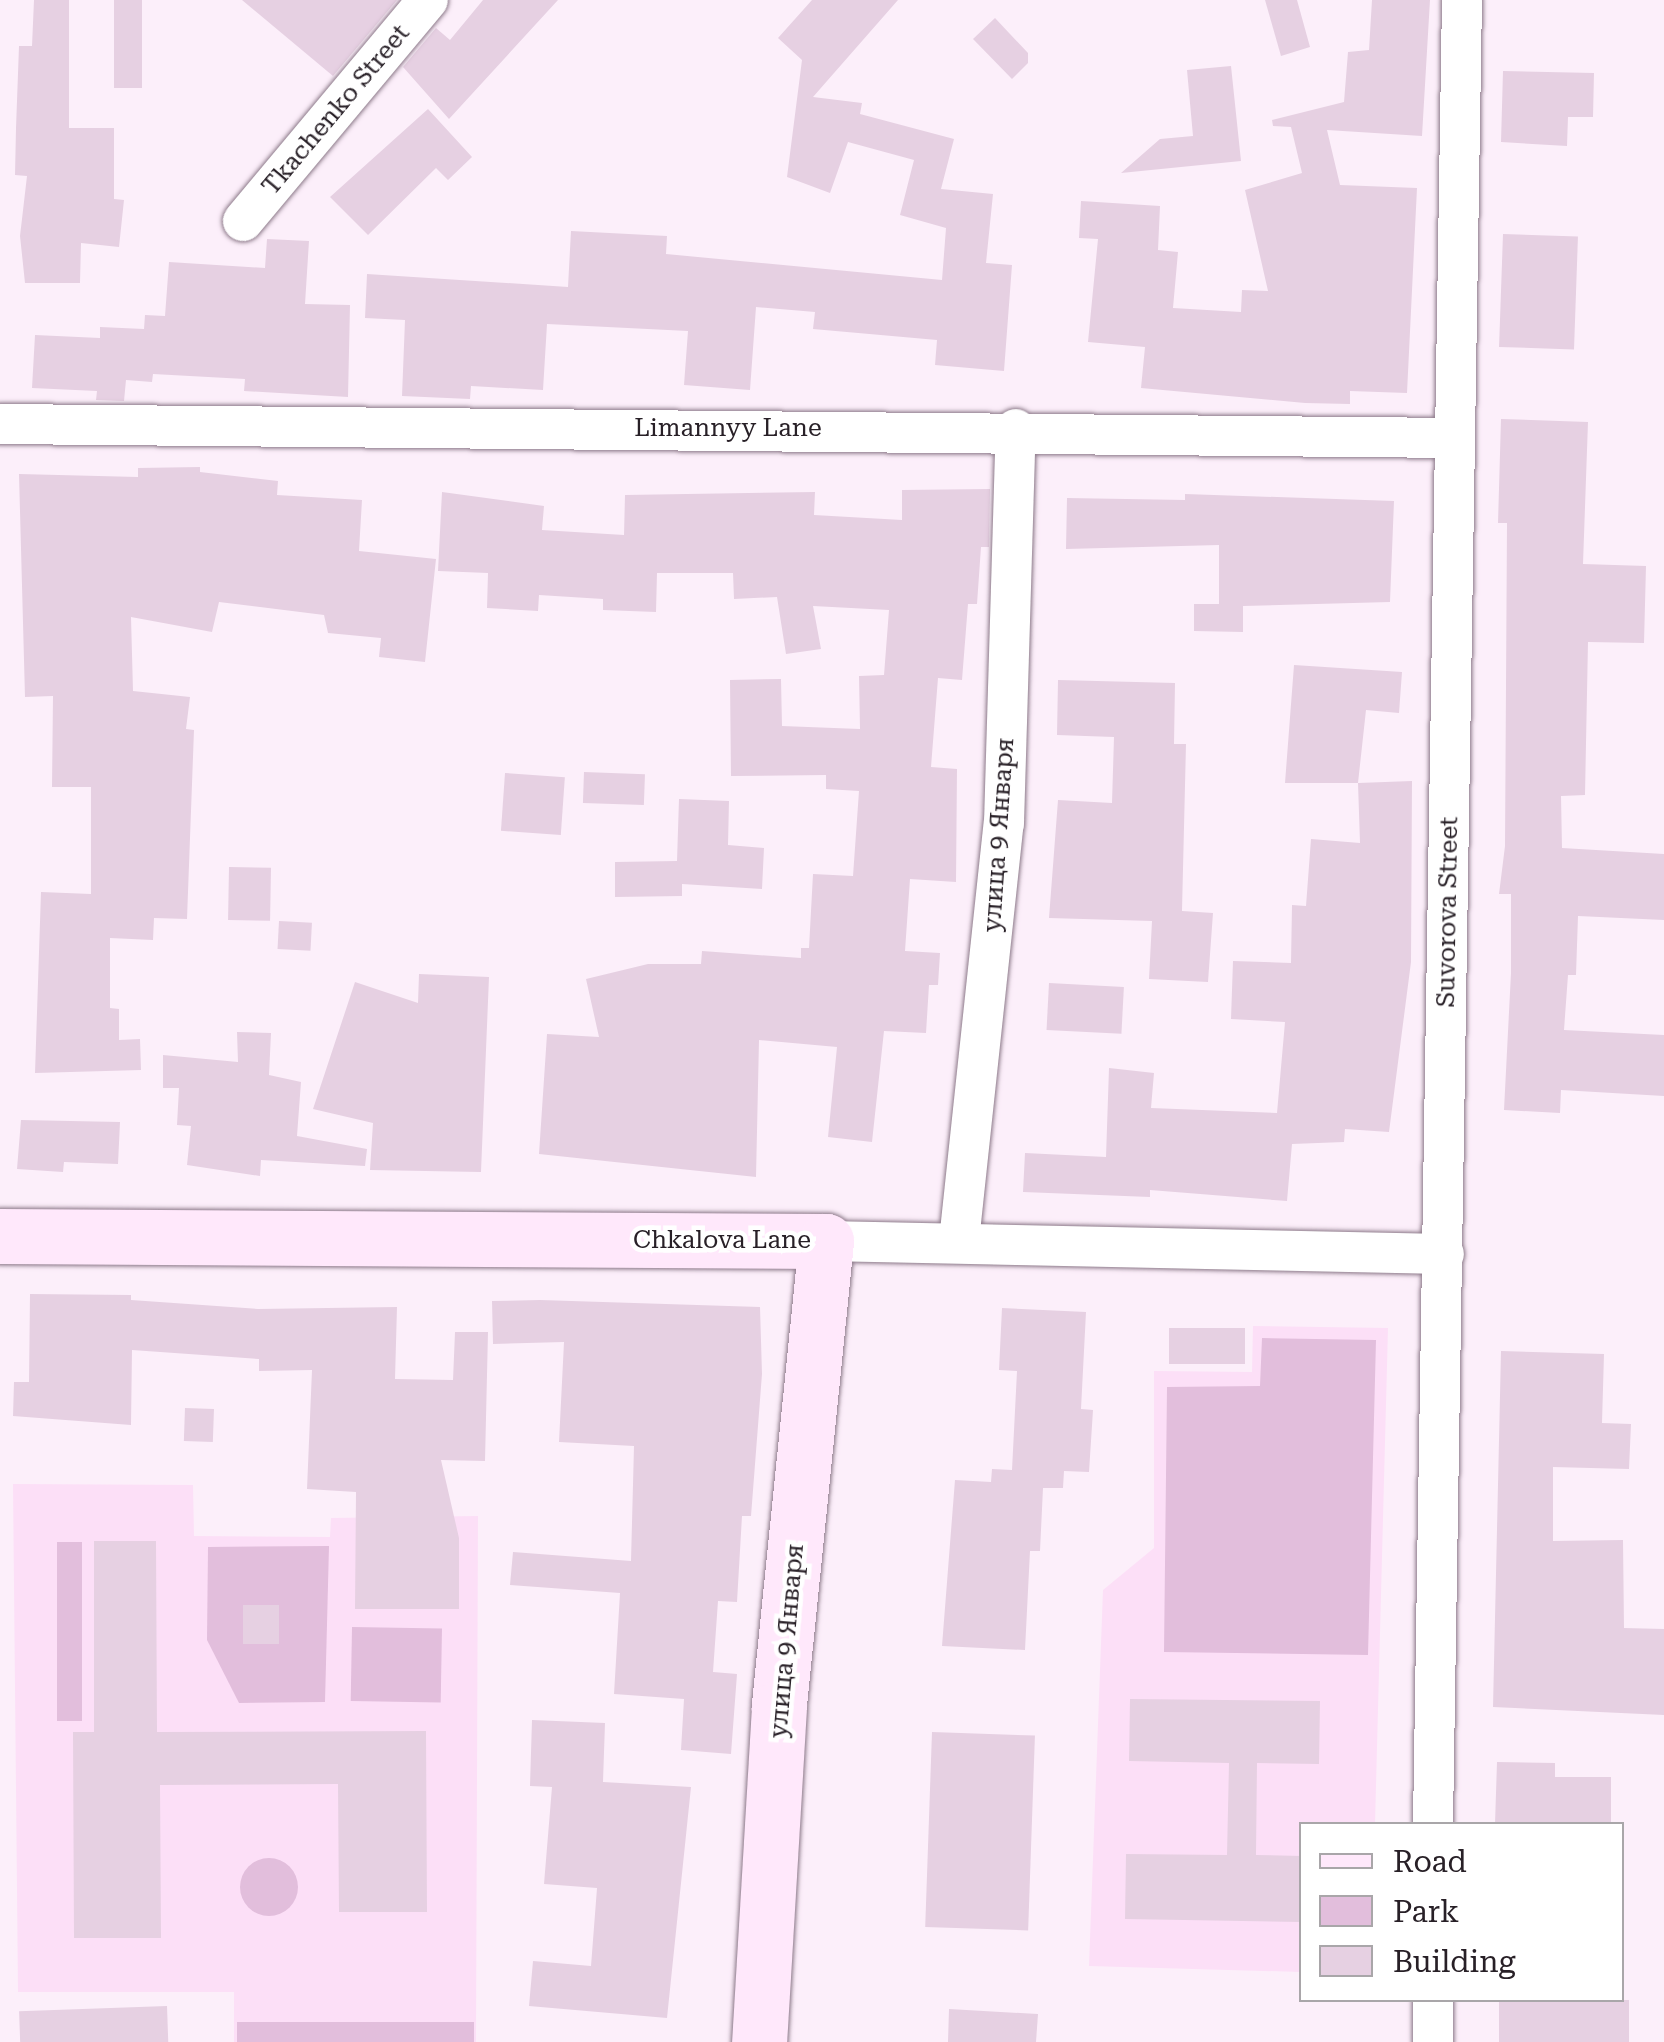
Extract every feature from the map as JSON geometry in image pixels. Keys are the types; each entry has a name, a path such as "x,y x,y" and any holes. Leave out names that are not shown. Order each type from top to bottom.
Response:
{"street":[{"name":"Tkachenko Street","path":"243,221 428,0"},
{"name":"Suvorova Street","path":"1433,1822 1462,0"},
{"name":"Limannyy Lane","path":"0,424 1016,429 1455,438"},
{"name":"улица 9 Января","path":"960,1241 1004,822 1016,429"},
{"name":"Chkalova Lane","path":"0,1236 960,1241 1444,1254"},
{"name":"улица 9 Января","path":"759,2042 779,1708 826,1241"},
{"path":"1433,2002 1433,2042"}],"shaded area":[{"path":"1253,1326 1388,1328 1375,1822 1299,1822 1299,1972 1089,1966 1103,1590 1154,1548 1154,1371 1252,1372"},
{"path":"13,1484 193,1485 194,1536 330,1537 331,1518 478,1516 476,2042 234,2042 234,1992 18,1992"}],"green space":[{"path":"1262,1338 1376,1340 1368,1655 1164,1652 1167,1387 1260,1386"},
{"path":"57,1542 82,1542 82,1721 57,1721"},
{"path":"329,1546 325,1702 239,1703 207,1640 208,1547"},
{"path":"352,1627 442,1629 441,1703 351,1701"},
{"path":"269,1858 289,1867 298,1887 289,1907 269,1916 249,1907 240,1887 249,1867"},
{"path":"237,2022 474,2022 474,2042 237,2042"}],"building":[{"path":"34,0 69,0 69,128 114,128 114,199 124,200 119,247 81,243 80,283 25,283 20,236 27,176 15,175 16,128 19,46 32,46"},
{"path":"114,0 142,0 142,88 114,88"},
{"path":"242,0 397,0 333,76"},
{"path":"483,0 558,0 449,119 403,67 436,28 450,40"},
{"path":"812,0 898,0 813,97 862,103 860,114 954,139 941,189 993,194 986,263 1012,265 1004,371 935,365 937,340 813,329 815,312 756,307 750,390 684,385 688,331 547,324 543,390 471,386 470,399 402,396 405,320 365,318 367,274 568,287 571,231 667,236 666,254 942,280 946,228 900,215 914,160 848,142 830,193 787,177 802,60 778,38"},
{"path":"1265,0 1297,0 1310,47 1281,56"},
{"path":"1372,0 1430,0 1422,136 1327,130 1340,185 1417,188 1407,393 1350,391 1350,404 1141,388 1145,347 1088,342 1098,239 1079,238 1081,201 1160,206 1158,250 1178,252 1173,308 1241,312 1242,290 1268,291 1245,190 1302,173 1291,127 1273,126 1272,120 1344,102 1348,52 1369,50"},
{"path":"995,18 1028,53 1028,63 1012,79 973,39"},
{"path":"1231,66 1241,161 1121,173 1160,139 1193,136 1187,70"},
{"path":"1503,71 1594,73 1593,117 1568,117 1567,146 1501,142"},
{"path":"428,109 472,157 448,180 436,168 368,235 330,197"},
{"path":"1503,234 1578,237 1574,350 1499,347"},
{"path":"267,239 309,241 305,304 350,305 348,397 244,391 245,379 153,374 152,382 126,380 124,401 96,400 97,391 32,388 35,335 100,338 100,327 144,329 145,315 165,316 169,262 265,268"},
{"path":"1501,419 1588,422 1583,564 1646,566 1644,643 1588,642 1585,795 1561,796 1562,848 1664,854 1664,920 1578,916 1576,975 1568,975 1564,1030 1664,1035 1664,1096 1561,1090 1560,1113 1504,1110 1511,894 1499,894 1505,846 1507,523 1498,523"},
{"path":"200,467 200,472 278,481 277,495 362,500 359,551 436,559 425,662 379,657 381,638 328,633 324,615 219,602 212,632 131,617 133,691 190,697 186,729 194,730 187,919 154,918 153,940 110,938 110,1008 119,1009 119,1040 140,1039 141,1070 35,1073 41,892 91,894 91,787 52,787 53,696 25,697 19,474 138,477 138,468"},
{"path":"990,489 989,547 981,547 977,604 968,604 962,680 938,678 931,767 957,769 956,882 910,879 905,951 940,953 938,985 929,985 926,1033 884,1031 872,1142 828,1137 837,1047 759,1040 756,1177 539,1154 547,1034 599,1037 586,979 648,964 701,964 702,951 801,958 801,948 809,948 813,874 853,876 859,791 826,789 826,775 731,776 730,680 781,679 782,726 860,729 859,676 884,675 889,610 813,606 821,649 786,654 777,597 734,599 733,573 657,573 656,612 603,610 603,599 539,595 538,611 487,608 488,573 438,571 442,492 544,506 542,530 624,535 625,495 815,492 814,515 902,520 902,490"},
{"path":"1185,494 1394,501 1390,602 1243,606 1243,632 1194,631 1194,604 1219,604 1219,545 1066,549 1067,498 1185,500"},
{"path":"1294,665 1402,672 1399,713 1366,710 1358,783 1285,783"},
{"path":"1058,680 1175,683 1174,744 1186,744 1182,911 1213,913 1208,982 1149,979 1152,921 1049,918 1058,800 1112,803 1114,737 1057,735"},
{"path":"584,772 645,774 644,805 583,803"},
{"path":"505,773 565,777 561,835 501,831"},
{"path":"1412,781 1411,962 1389,1132 1345,1129 1344,1142 1292,1144 1287,1201 1150,1190 1150,1197 1023,1192 1025,1153 1106,1157 1109,1068 1154,1073 1151,1108 1277,1113 1285,1022 1231,1019 1233,961 1291,963 1292,905 1306,906 1311,839 1360,843 1358,783"},
{"path":"679,799 729,801 728,845 764,848 762,889 682,884 682,896 615,897 615,862 677,861"},
{"path":"229,867 271,868 270,921 228,920"},
{"path":"279,921 312,923 310,951 278,949"},
{"path":"419,974 489,977 481,1172 370,1170 373,1123 313,1109 355,982 418,1003"},
{"path":"1049,983 1124,987 1121,1034 1047,1030"},
{"path":"237,1032 271,1033 269,1075 301,1082 297,1136 367,1149 365,1166 261,1160 260,1176 187,1165 191,1126 177,1125 179,1088 163,1088 163,1055 238,1062"},
{"path":"21,1120 120,1122 118,1164 64,1162 63,1172 17,1169"},
{"path":"30,1294 131,1295 131,1300 258,1309 397,1307 395,1379 453,1380 455,1332 488,1332 485,1461 441,1460 459,1538 459,1609 355,1609 356,1492 307,1489 312,1370 259,1371 259,1359 132,1350 131,1425 13,1416 14,1382 29,1382"},
{"path":"492,1301 760,1307 762,1374 751,1516 742,1516 737,1602 718,1601 713,1672 737,1674 731,1754 681,1750 684,1699 614,1694 620,1593 510,1585 513,1552 631,1561 634,1446 559,1442 564,1342 493,1344"},
{"path":"1002,1308 1086,1312 1081,1409 1093,1410 1089,1472 1064,1471 1063,1488 1043,1488 1040,1551 1030,1551 1025,1650 942,1646 955,1480 991,1482 992,1469 1012,1470 1017,1371 999,1370"},
{"path":"1169,1328 1245,1328 1245,1364 1169,1364"},
{"path":"1501,1351 1604,1354 1602,1423 1631,1424 1629,1469 1553,1467 1553,1541 1623,1540 1624,1628 1664,1629 1664,1715 1493,1707"},
{"path":"185,1408 214,1409 213,1442 184,1441"},
{"path":"94,1541 156,1541 157,1732 426,1731 427,1912 339,1912 338,1784 160,1785 161,1938 74,1938 73,1732 94,1732"},
{"path":"243,1605 279,1605 279,1644 243,1644"},
{"path":"1130,1699 1320,1701 1319,1764 1257,1763 1256,1855 1299,1856 1299,1922 1125,1919 1126,1854 1227,1855 1229,1763 1129,1761"},
{"path":"532,1720 605,1723 603,1782 691,1787 667,2018 529,2006 533,1961 591,1966 597,1888 544,1884 552,1787 530,1786"},
{"path":"932,1732 1035,1736 1028,1930 925,1927"},
{"path":"1497,1762 1555,1763 1555,1777 1611,1777 1611,1822 1495,1822"},
{"path":"1629,2000 1629,2042 1499,2042 1499,2002"},
{"path":"167,2006 168,2042 20,2042 19,2011"},
{"path":"949,2009 1038,2014 1036,2042 948,2042"}]}
